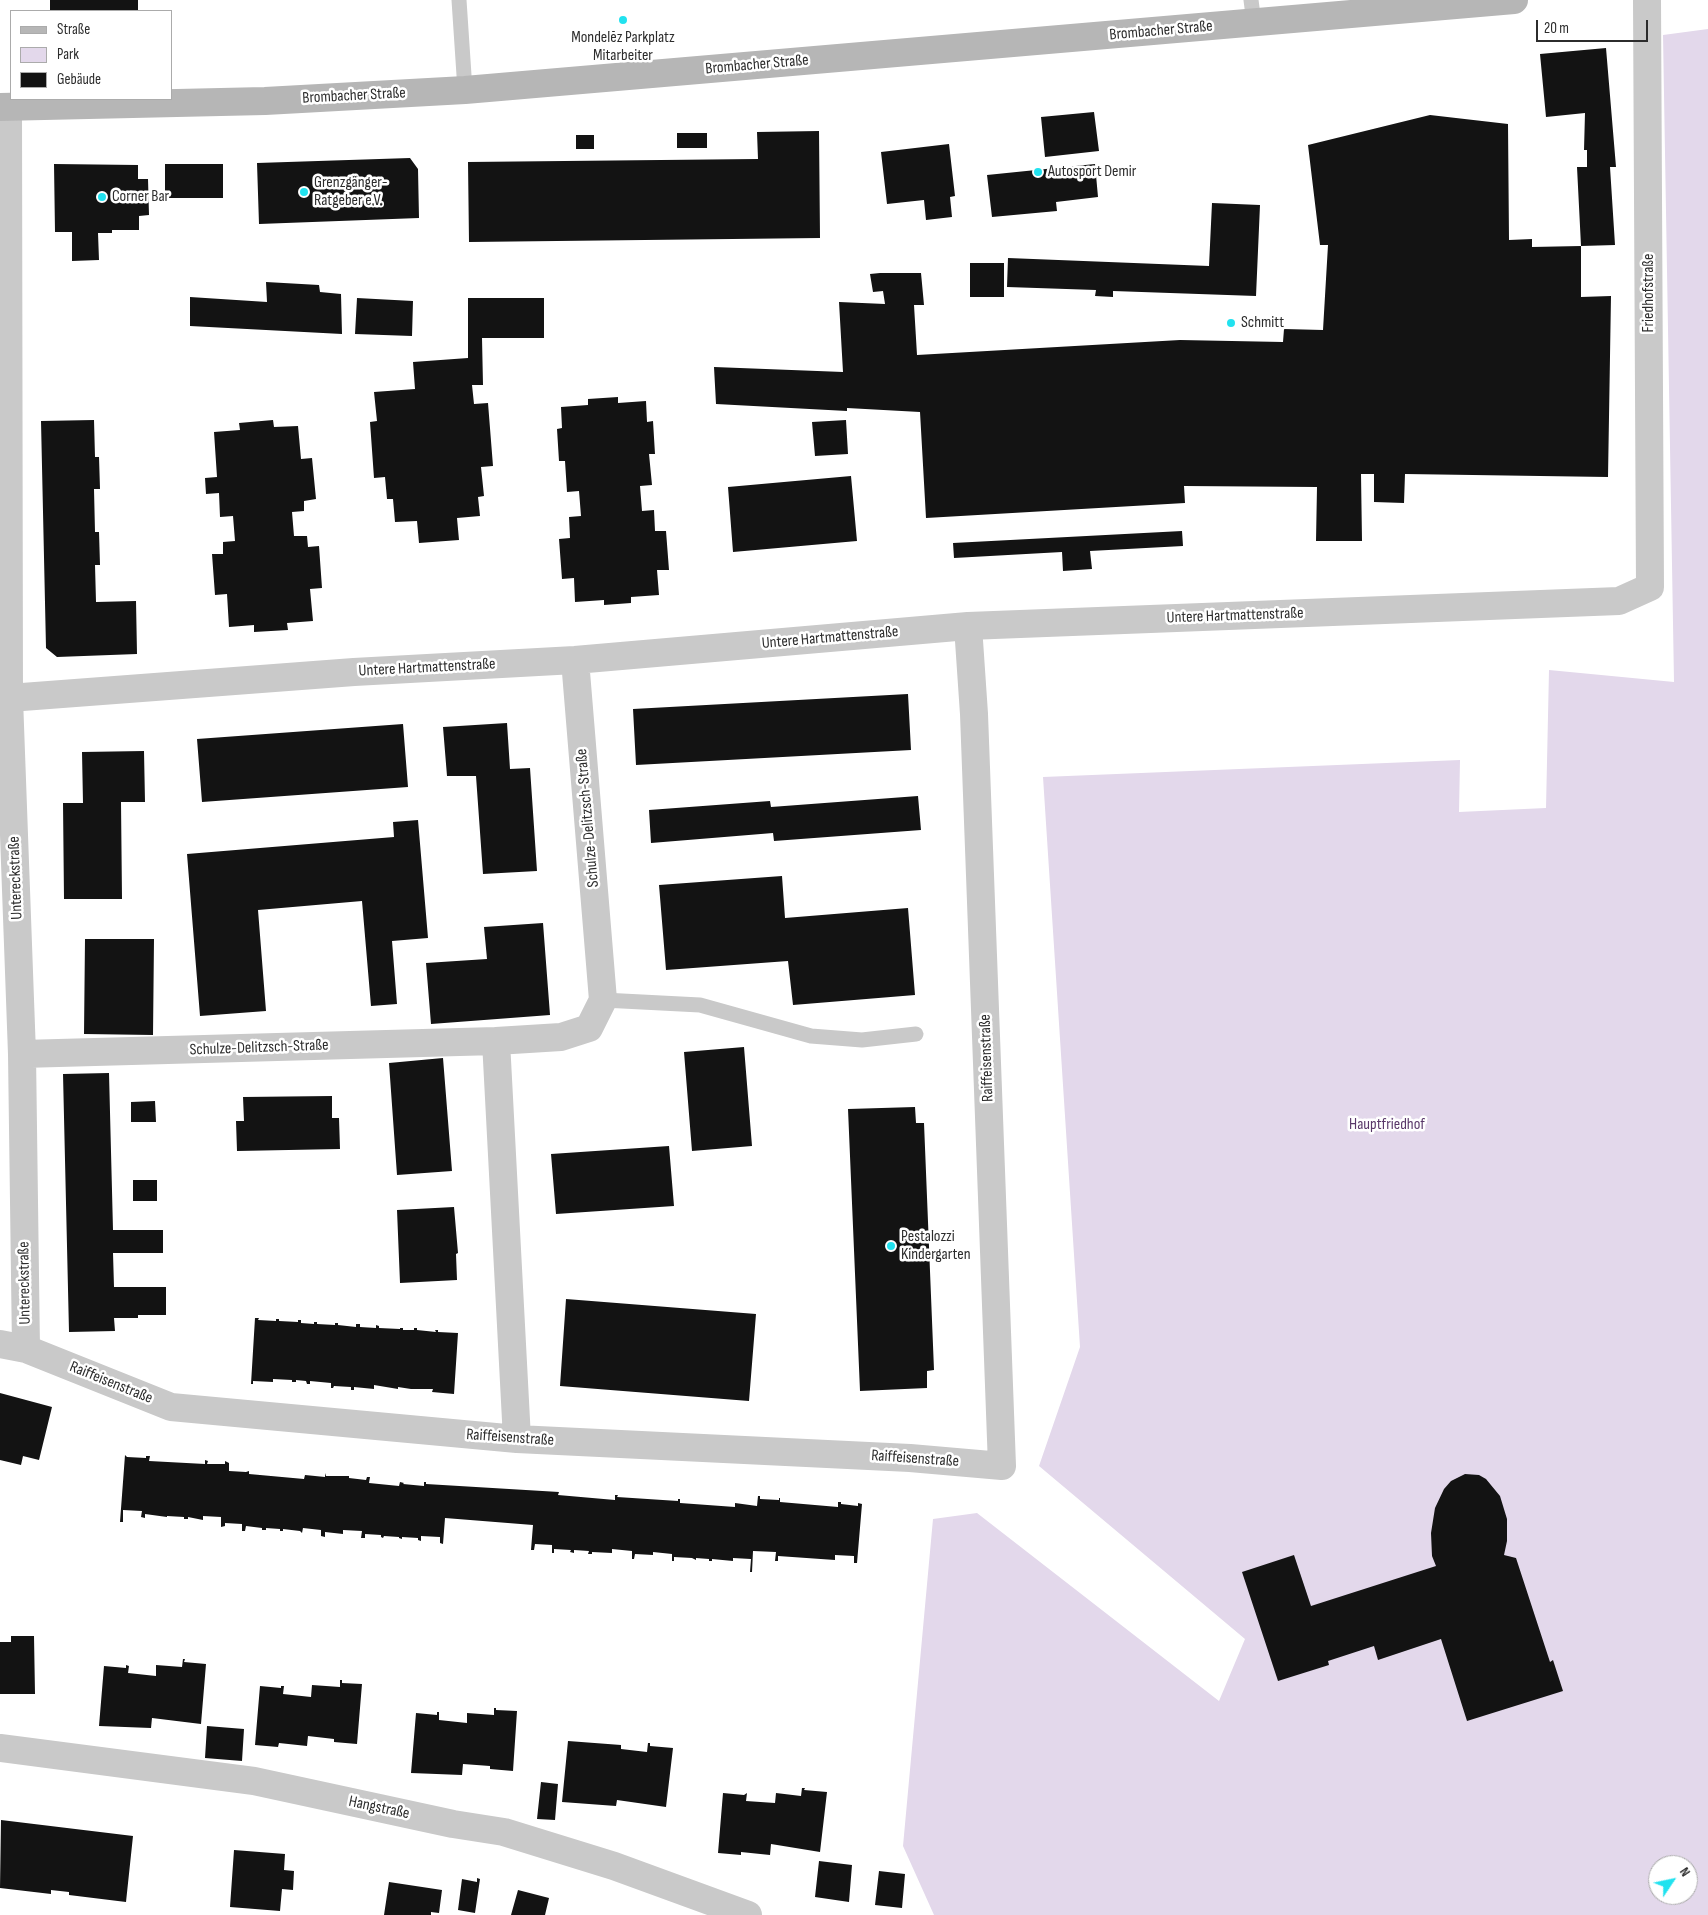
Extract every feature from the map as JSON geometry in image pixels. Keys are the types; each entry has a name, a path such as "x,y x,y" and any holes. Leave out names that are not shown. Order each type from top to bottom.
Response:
{"main road":[{"name":"Brombacher Straße","path":"4,107 264,101 465,90 1252,12 1514,0"}],"street":[{"name":"Friedhofstraße","path":"1647,0 1650,587"},
{"name":"Untereckstraße","path":"4,107 4,698 22,1054 13,1347"},
{"name":"Untere Hartmattenstraße","path":"4,698 354,672 575,660 968,626 1619,601 1650,587"},
{"name":"Raiffeisenstraße","path":"13,1347 172,1407 517,1439 910,1458 1002,1466 974,714 968,626"},
{"name":"Schulze-Delitzsch-Straße","path":"22,1054 496,1041 561,1037 589,1028 603,1000 575,660"},
{"path":"496,1041 517,1439"},
{"name":"Hangstraße","path":"0,1748 254,1781 453,1824 504,1832 614,1866 748,1915"}],"lane":[{"path":"459,0 465,90"},
{"path":"603,1000 700,1006 811,1036 862,1040 916,1034"}],"green space":[{"name":"Hauptfriedhof","path":"1708,29 1708,1915 934,1915 903,1846 933,1519 977,1513 1219,1701 1245,1639 1039,1466 1080,1347 1043,777 1460,760 1459,812 1546,808 1549,670 1674,682 1663,35"}],"building":[{"path":"50,0 138,0 138,10 50,10"},
{"path":"1606,48 1616,167 1610,167 1615,245 1581,246 1577,167 1587,167 1587,150 1584,150 1585,113 1546,117 1540,54"},
{"path":"1094,112 1099,151 1045,157 1041,117"},
{"path":"1430,115 1508,124 1509,240 1532,239 1532,247 1581,246 1581,297 1611,296 1608,477 1405,474 1404,503 1374,502 1374,474 1361,474 1362,541 1316,541 1317,487 1184,486 1185,503 926,518 920,412 847,408 847,411 716,404 714,367 843,372 839,302 885,304 883,291 873,292 870,274 921,273 924,305 914,305 917,355 1180,340 1283,342 1284,329 1323,330 1328,245 1320,245 1308,145"},
{"path":"819,131 820,238 469,242 468,162 758,159 757,132"},
{"path":"677,133 707,133 707,148 677,148"},
{"path":"576,135 594,135 594,149 576,149"},
{"path":"949,144 955,196 950,197 952,217 926,220 924,200 887,204 881,152"},
{"path":"410,158 418,169 419,218 259,224 257,163"},
{"name":"Corner Bar","path":"54,164 138,165 138,179 148,179 149,215 139,216 139,230 112,230 112,233 98,233 99,260 72,261 72,232 55,232"},
{"path":"165,164 223,164 223,198 165,198"},
{"path":"1095,164 1098,197 1056,202 1057,211 992,217 987,175"},
{"path":"1212,203 1260,205 1256,296 1113,291 1113,297 1095,296 1096,290 1007,287 1008,258 1209,266"},
{"path":"970,263 1004,263 1004,297 970,297"},
{"path":"266,282 319,285 320,292 341,294 342,334 190,326 190,297 267,302"},
{"path":"357,298 413,301 412,336 355,334"},
{"path":"468,298 544,298 544,338 482,338 483,385 472,385 474,404 488,403 493,466 481,467 484,496 478,497 480,516 457,518 459,540 419,543 417,521 395,522 393,499 387,499 385,477 374,478 370,422 377,421 374,392 415,389 413,362 468,358"},
{"path":"618,397 618,403 646,401 647,422 653,421 655,454 649,454 652,485 640,486 642,511 654,510 655,531 666,531 669,570 657,570 659,595 631,597 631,603 604,605 604,600 575,602 574,578 562,579 559,539 570,538 569,517 581,516 579,491 567,492 565,461 559,461 557,429 562,428 561,407 588,405 588,399"},
{"path":"94,420 95,457 99,457 100,489 94,489 95,532 99,532 100,565 95,565 96,602 136,601 137,654 57,657 46,648 41,421"},
{"path":"273,420 274,427 298,426 301,459 312,458 316,499 304,501 304,511 292,512 294,536 307,536 308,547 319,546 322,588 310,589 313,621 287,623 288,630 254,632 254,625 229,627 227,594 215,595 212,554 223,554 223,542 235,541 233,516 220,517 219,493 206,494 205,478 217,477 214,432 240,430 239,423"},
{"path":"846,420 848,454 815,456 812,422"},
{"path":"851,476 857,541 733,552 728,487"},
{"path":"1182,531 1183,546 1090,551 1092,569 1063,571 1062,552 954,558 953,543"},
{"path":"908,694 911,750 636,765 633,709"},
{"path":"507,723 510,769 530,768 537,871 483,874 476,776 447,776 443,727"},
{"path":"403,724 408,787 202,802 197,739"},
{"path":"144,751 145,802 121,802 122,899 64,899 63,803 83,803 82,752"},
{"path":"918,796 921,830 774,841 773,833 651,843 649,810 770,801 771,807"},
{"path":"418,820 428,938 392,941 397,1004 371,1006 362,901 258,910 266,1011 200,1016 187,854 394,837 393,822"},
{"path":"782,876 785,918 908,908 915,995 793,1005 788,961 666,970 659,885"},
{"path":"543,923 550,1015 431,1024 426,963 487,959 484,927"},
{"path":"85,939 154,939 153,1035 84,1034"},
{"path":"744,1047 752,1146 692,1151 684,1052"},
{"path":"443,1058 452,1171 397,1175 389,1063"},
{"path":"109,1073 113,1230 163,1230 163,1253 113,1253 114,1287 166,1287 166,1315 138,1315 138,1318 114,1318 115,1331 69,1332 63,1074"},
{"path":"332,1096 332,1118 339,1118 340,1149 237,1151 236,1121 244,1121 243,1097"},
{"path":"155,1101 156,1122 131,1122 131,1102"},
{"name":"Pestalozzi Kindergarten","path":"915,1107 916,1123 924,1123 934,1370 927,1371 927,1388 860,1391 848,1109"},
{"path":"669,1146 674,1206 556,1214 551,1154"},
{"path":"133,1180 157,1180 157,1201 133,1201"},
{"path":"454,1207 458,1253 456,1254 457,1280 400,1283 397,1210"},
{"path":"566,1299 756,1314 749,1401 560,1386"},
{"path":"255,1318 259,1318 258,1320 276,1321 276,1319 279,1319 279,1321 298,1322 298,1320 301,1320 301,1323 314,1324 314,1322 317,1322 317,1324 335,1325 335,1323 338,1323 338,1325 356,1327 356,1324 360,1324 360,1327 376,1328 376,1325 379,1328 403,1328 403,1330 414,1330 414,1328 417,1328 417,1330 436,1332 435,1330 438,1330 438,1332 458,1333 454,1394 432,1392 433,1389 398,1387 398,1389 374,1385 374,1389 354,1387 354,1390 351,1390 351,1387 334,1386 331,1388 331,1383 310,1381 310,1384 307,1384 306,1381 296,1380 296,1382 292,1382 292,1380 273,1379 273,1382 253,1381 253,1384 251,1384"},
{"path":"0,1393 52,1407 39,1460 23,1456 21,1465 0,1460"},
{"path":"125,1455 127,1457 146,1458 146,1456 150,1456 149,1461 205,1464 205,1460 208,1461 207,1464 225,1464 225,1461 229,1463 229,1471 249,1471 249,1474 304,1479 305,1475 325,1477 325,1473 326,1476 349,1476 349,1478 366,1480 367,1477 370,1477 369,1483 399,1486 400,1482 424,1486 424,1482 426,1482 426,1484 559,1492 558,1495 615,1500 615,1495 618,1495 617,1497 678,1501 680,1499 680,1503 735,1507 735,1503 757,1506 758,1496 760,1496 760,1499 779,1500 780,1498 780,1502 838,1507 838,1502 858,1506 858,1503 862,1504 857,1563 854,1563 854,1556 835,1555 835,1560 778,1556 778,1561 775,1561 776,1552 753,1551 752,1572 750,1572 751,1559 733,1558 733,1561 712,1559 712,1561 709,1561 709,1559 696,1558 696,1560 674,1557 674,1561 672,1561 672,1554 653,1552 653,1555 635,1554 634,1559 632,1559 632,1551 612,1549 612,1553 592,1552 592,1554 588,1554 589,1551 574,1550 574,1553 570,1552 571,1550 554,1549 554,1553 552,1553 552,1545 535,1544 534,1550 531,1550 533,1525 445,1518 443,1544 440,1543 440,1537 421,1536 421,1541 418,1538 402,1537 402,1539 384,1536 383,1538 381,1535 365,1534 365,1538 361,1538 362,1531 343,1530 343,1534 325,1532 325,1537 321,1536 321,1530 303,1528 302,1533 300,1531 283,1529 283,1531 266,1528 266,1530 262,1530 262,1528 246,1526 245,1531 242,1531 242,1524 225,1523 225,1526 221,1527 221,1517 203,1516 203,1520 145,1514 145,1518 141,1517 142,1511 123,1510 123,1522 120,1522"},
{"path":"1465,1474 1479,1475 1486,1479 1500,1496 1507,1519 1507,1541 1504,1555 1516,1558 1550,1662 1553,1660 1563,1691 1467,1721 1441,1639 1378,1660 1374,1646 1328,1661 1329,1665 1278,1681 1242,1572 1294,1555 1311,1606 1436,1566 1432,1556 1431,1533 1435,1508 1444,1489 1451,1481"},
{"path":"11,1636 34,1636 35,1694 0,1694 0,1642 11,1642"},
{"path":"183,1659 185,1659 184,1662 206,1664 201,1724 152,1718 151,1728 99,1726 104,1666 126,1668 126,1665 129,1666 128,1673 156,1676 156,1665 182,1667"},
{"path":"340,1680 342,1680 342,1683 362,1684 357,1744 334,1742 334,1739 308,1736 307,1746 279,1743 278,1747 255,1745 260,1686 281,1688 281,1686 284,1686 283,1694 311,1697 312,1685 340,1687"},
{"path":"494,1708 496,1710 517,1711 513,1771 490,1769 490,1766 463,1764 462,1775 411,1773 416,1713 437,1715 437,1712 439,1712 439,1720 467,1723 467,1713 494,1715"},
{"path":"207,1726 244,1729 242,1761 205,1758"},
{"path":"568,1741 621,1745 621,1749 647,1752 648,1743 650,1743 650,1746 673,1748 666,1807 617,1800 616,1806 562,1802"},
{"path":"541,1782 558,1784 555,1820 537,1819"},
{"path":"802,1788 805,1788 804,1790 827,1792 820,1852 771,1844 770,1855 741,1852 741,1855 718,1853 723,1793 744,1795 747,1793 746,1801 775,1803 776,1793 801,1796"},
{"path":"1,1820 133,1836 126,1902 69,1895 69,1892 51,1890 51,1894 0,1888"},
{"path":"234,1850 285,1854 284,1870 294,1871 293,1890 282,1889 280,1911 230,1907"},
{"path":"819,1861 852,1865 849,1902 815,1897"},
{"path":"879,1871 905,1874 902,1908 875,1905"},
{"path":"477,1878 480,1879 475,1913 458,1910 462,1879 477,1882"},
{"path":"389,1882 442,1890 439,1913 431,1912 431,1915 384,1915"},
{"path":"518,1890 549,1898 545,1915 511,1915"}],"place":[{"name":"Mondelēz Parkplatz Mitarbeiter","path":"623,20"},
{"name":"Autosport Demir","path":"1038,172"},
{"name":"Grenzgänger- Ratgeber e.V.","path":"304,192"},
{"name":"Corner Bar","path":"102,197"},
{"name":"Schmitt","path":"1231,323"},
{"name":"Pestalozzi Kindergarten","path":"891,1246"}]}
